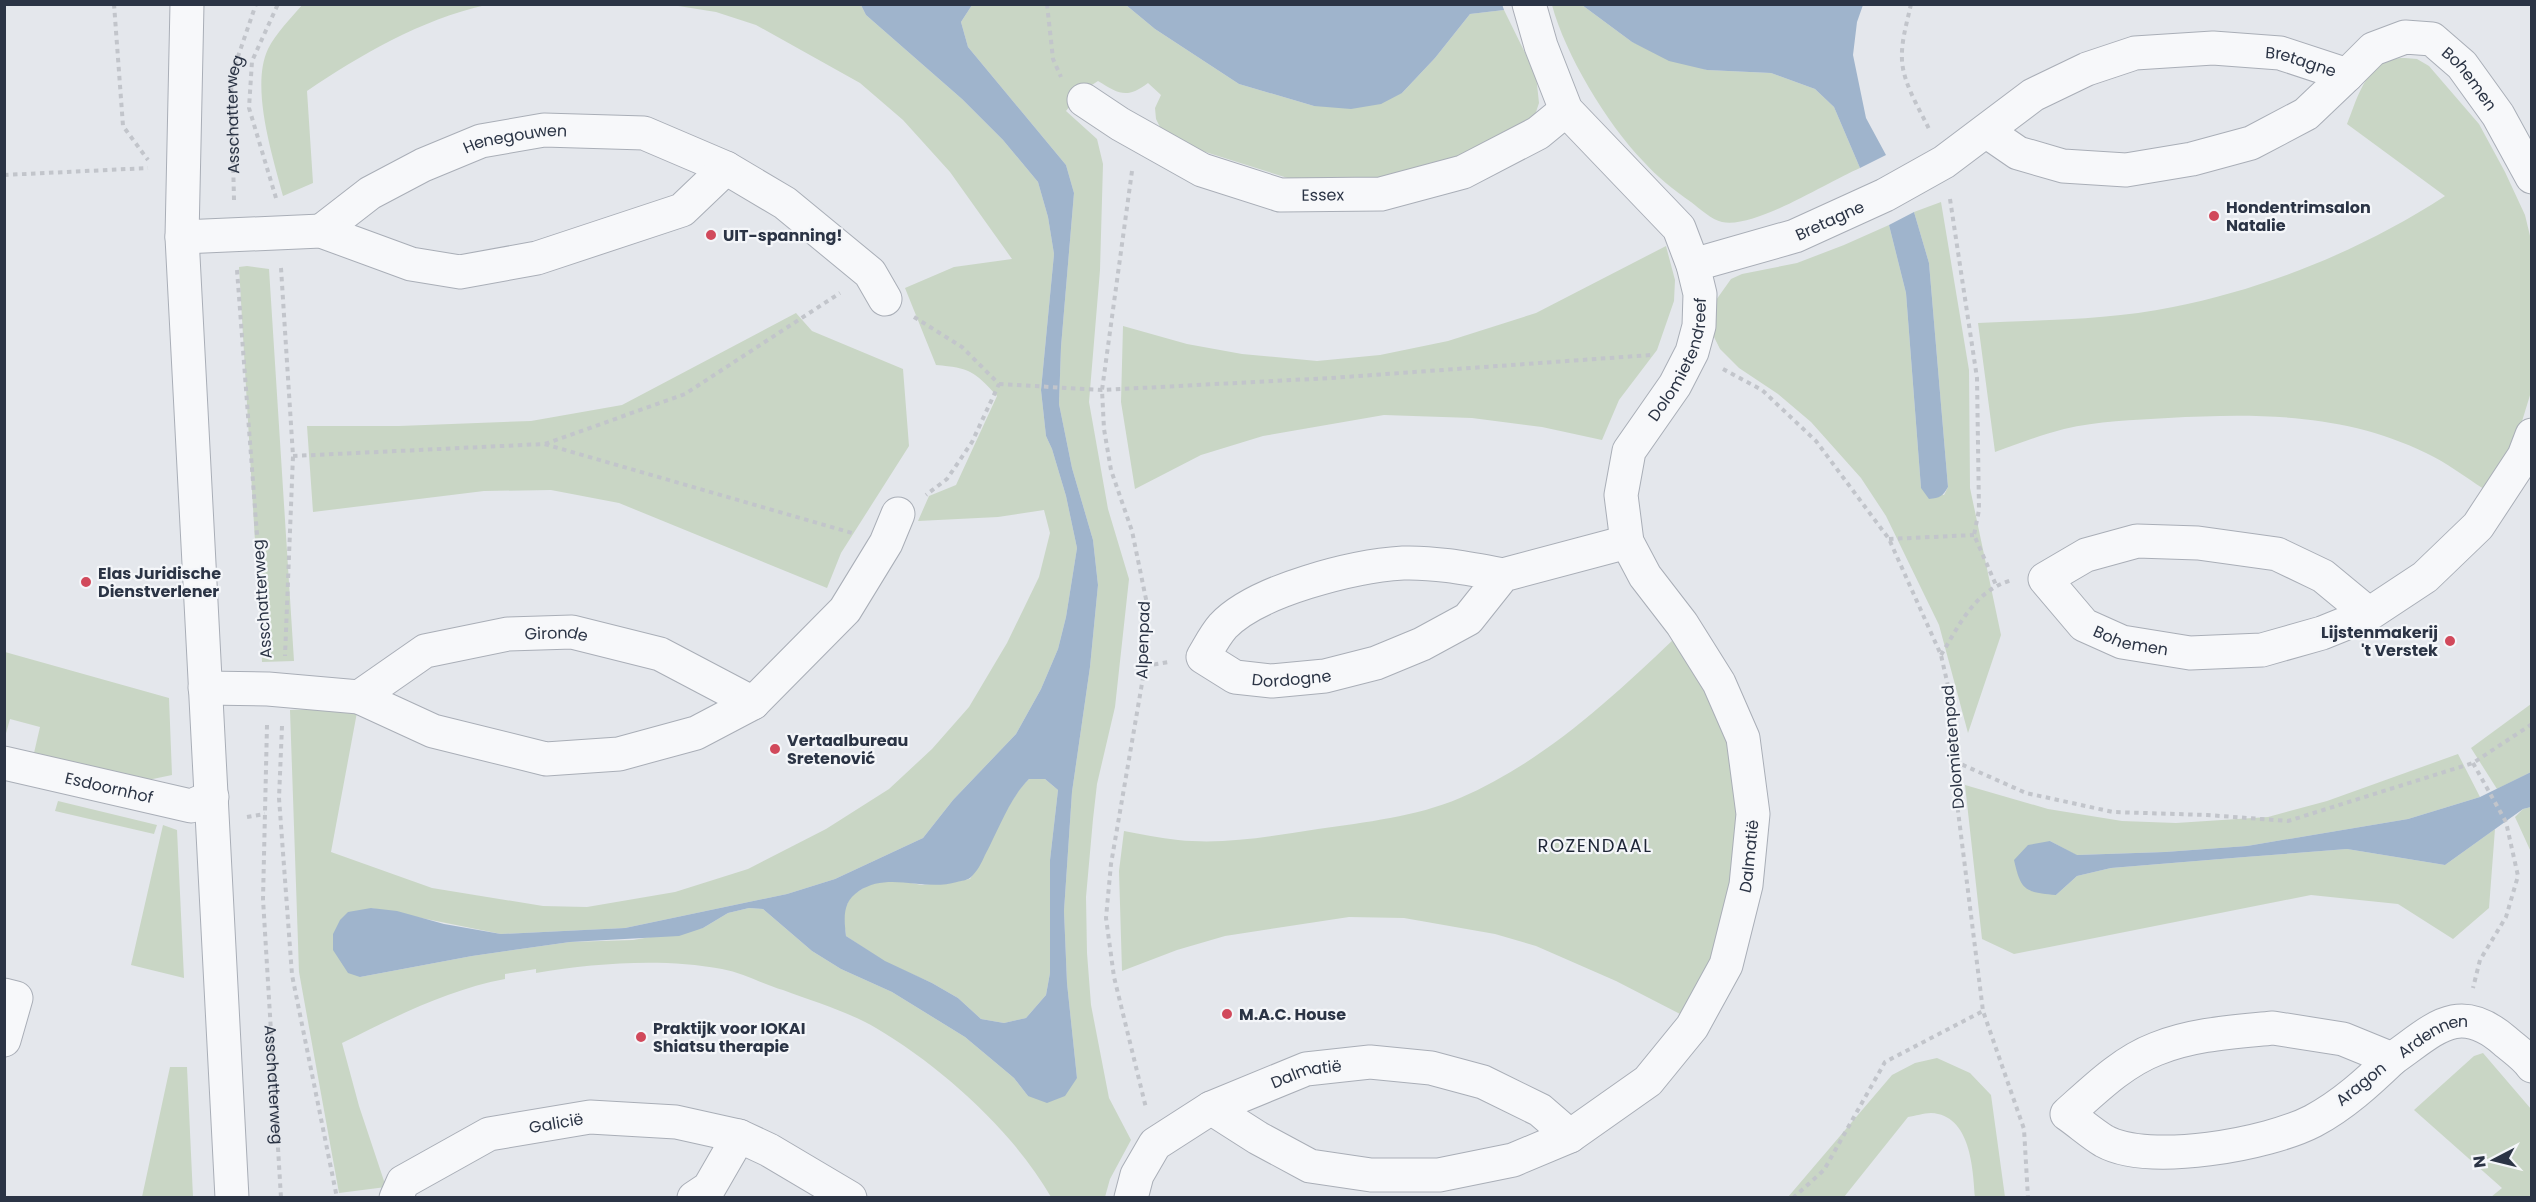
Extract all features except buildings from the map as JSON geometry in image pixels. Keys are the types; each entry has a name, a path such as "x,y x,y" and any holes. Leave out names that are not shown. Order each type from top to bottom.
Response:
{"street":[{"path":"187,4 182,237 232,1197"},
{"name":"Dolomietendreef","path":"1529,4 1541,46 1566,110 1679,228 1693,265 1700,294 1700,326 1692,352 1675,385 1629,451 1621,495 1627,542"},
{"name":"Bohemen","path":"2347,75 2373,49 2405,37 2432,39 2462,65 2498,115 2532,177"},
{"name":"Bretagne","path":"1693,265 1795,236 1885,195 1944,162 2033,95 2087,69 2135,53 2213,48 2280,52 2347,75 2306,114 2251,143 2192,159 2126,171 2063,166 2018,153 1986,131"},
{"name":"Essex","path":"1084,100 1137,135 1202,170 1280,195 1381,194 1463,172 1538,133 1566,110"},
{"name":"Henegouwen","path":"321,231 370,193 423,165 481,141 544,130 644,133 726,168 785,203 878,286"},
{"path":"182,237 321,231 411,264 460,272 537,258 682,210 726,168"},
{"name":"Bohemen","path":"2045,579 2084,625 2122,642 2190,653 2262,650 2322,633 2369,614 2425,577 2478,526 2524,456 2532,435"},
{"path":"206,688 276,690 359,697 433,731 546,759 619,754 696,733 753,703 845,610 892,529"},
{"path":"2045,579 2086,555 2137,541 2198,543 2277,554 2323,576 2369,614"},
{"name":"Dordogne","path":"1503,574 1468,619 1422,644 1376,663 1325,676 1272,681 1235,677 1203,657 1223,626 1255,604 1302,583 1345,572 1403,563 1452,566 1503,574 1627,542"},
{"name":"Dalmatië","path":"1211,1108 1258,1138 1310,1166 1371,1175 1439,1174 1514,1161 1569,1136 1648,1080 1692,1027 1726,965 1746,885 1753,814 1743,738 1719,683 1682,624 1645,576 1627,542"},
{"name":"Gironde","path":"359,697 425,651 508,634 572,632 660,654 753,703"},
{"name":"Esdoornhof","path":"4,763 191,806 212,797"},
{"path":"4,995 16,998 4,1040"},
{"name":"Ardennen","path":"2392,1059 2441,1025 2464,1020 2488,1027 2532,1066"},
{"name":"Aragon","path":"2273,1028 2343,1040 2392,1059 2358,1091 2312,1121 2248,1143 2192,1150 2142,1152 2106,1141 2067,1114 2106,1078 2155,1049 2211,1034 2273,1028"},
{"name":"Dalmatië","path":"1155,1144 1211,1108 1306,1069 1370,1062 1431,1068 1483,1082 1540,1110 1569,1136"},
{"name":"Galicië","path":"396,1197 403,1182 489,1134 590,1117 676,1122 738,1136 769,1150 850,1197"},
{"path":"694,1197 709,1188 738,1136"},
{"path":"1131,1197 1137,1175 1155,1144"}],"path":[{"name":"Asschatterweg","path":"256,4 231,77 235,235 276,690 263,899 281,1197"},
{"path":"278,4 252,61 249,108 258,146 280,210 279,233 293,456 276,690 279,798 292,975 337,1197"},
{"path":"1911,4 1903,37 1902,62 1910,88 1944,162 1977,378 1979,510 1974,535 1996,585"},
{"path":"1047,5 1053,59 1059,74 1072,92 1084,100"},
{"name":"Alpenpad","path":"1137,135 1102,390 1104,429 1111,470 1132,531 1147,604 1145,666 1110,864 1106,918 1113,977 1155,1144"},
{"path":"4,175 153,167"},
{"path":"544,444 685,394 878,286 962,347 999,384 1102,390 1331,378 1692,352"},
{"name":"Dolomietenpad","path":"1692,352 1762,390 1816,441 1889,539 1941,656 1948,686 1953,761 1983,1011 2024,1129 2028,1197"},
{"path":"293,456 544,444 892,529 947,479 972,442 999,384"},
{"path":"1889,539 1974,535"},
{"path":"1941,656 1974,602 1996,585 2017,579 2045,579"},
{"path":"1953,761 2026,793 2113,812 2207,814 2288,821 2473,763 2532,724"},
{"path":"2464,1020 2480,960 2506,917 2517,876 2506,822 2473,763"},
{"path":"1793,1197 1824,1170 1885,1062 1983,1011"}],"green space":[{"path":"303,4 486,5 462,11 392,40 370,51 307,91 313,183 283,196 265,122 261,83 268,49 275,37"},
{"path":"672,5 861,5 866,15 962,99 1003,140 1038,182 1048,217 1054,254 1041,390 1046,436 1066,496 1077,548 1066,617 1058,649 1041,689 1016,734 953,800 923,838 835,879 787,894 625,928 501,934 371,908 360,977 472,956 570,942 633,940 703,928 728,913 749,908 763,909 812,951 841,969 892,992 965,1037 1014,1078 1028,1096 1077,1078 1067,983 1064,911 1072,792 1090,667 1098,585 1093,540 1072,468 1059,404 1061,347 1074,193 1066,165 968,47 961,22 972,5 1126,5 1155,29 1239,84 1314,106 1402,93 1435,58 1470,14 1504,10 1536,75 1539,103 1534,118 1456,159 1375,183 1297,181 1180,144 1163,133 1156,119 1155,108 1161,95 1148,83 1134,91 1123,93 1098,81 1081,92 1066,111 1097,139 1103,164 1100,270 1089,402 1108,509 1129,579 1115,707 1097,784 1086,897 1091,1005 1109,1098 1131,1140 1110,1179 1105,1197 1051,1197 1017,1148 974,1102 926,1062 865,1022 730,971 653,963 605,964 536,973 536,969 505,974 505,979 442,997 342,1043 359,1106 386,1187 339,1193 299,972 290,710 358,707 331,852 432,888 543,906 587,907 675,892 748,869 826,829 889,789 932,749 969,707 1007,643 1039,577 1050,533 1044,510 998,517 918,521 929,496 956,485 997,396 971,372 936,365 905,288 954,267 1012,259 950,172 903,120 860,83 756,25 716,12"},
{"path":"1552,5 1582,5 1632,42 1707,70 1771,73 1815,89 1834,107 1860,168 1771,212 1736,222 1722,222 1714,219 1654,172 1615,128 1577,66"},
{"path":"2417,59 2429,66 2479,124 2525,215 2531,240 2531,392 2515,444 2484,489 2448,465 2395,440 2332,423 2267,416 2129,420 2077,426 1995,452 1978,323 2125,315 2209,299 2279,278 2314,264 2382,233 2445,196 2347,124 2361,88 2372,72 2389,60"},
{"path":"1941,202 1969,370 1970,488 2001,635 1968,733 1939,625 1886,516 1861,478 1811,422 1778,394 1739,368 1720,349 1714,337 1709,310 1731,279 1742,274 1797,263 1889,225 1906,293 1921,488 1944,495 1948,487 1929,263 1914,212"},
{"path":"1666,246 1675,280 1674,301 1657,350 1619,400 1602,440 1542,427 1472,418 1384,415 1263,436 1201,455 1135,489 1121,402 1123,326 1187,344 1242,354 1317,361 1380,355 1448,341 1536,313"},
{"path":"239,267 269,269 294,661 262,662"},
{"path":"796,313 812,331 903,369 909,446 841,553 827,588 619,503 551,490 484,491 313,512 307,426 399,426 531,421 622,405"},
{"path":"1674,639 1689,655 1734,755 1741,818 1736,880 1714,953 1682,1015 1616,981 1536,946 1495,934 1404,918 1349,917 1225,936 1177,950 1122,971 1119,871 1124,831 1178,840 1231,841 1372,821 1426,810 1460,798 1490,783 1547,748 1600,707"},
{"path":"5,652 169,698 172,775 148,780 34,753 40,727 10,719 5,737"},
{"path":"2531,704 2531,772 2497,789 2471,748"},
{"path":"2458,754 2480,797 2408,819 2247,846 2165,852 2076,855 2050,841 2056,895 2077,876 2111,868 2347,849 2445,865 2495,829 2489,908 2453,939 2398,904 2311,895 2014,954 1982,939 1965,785 2048,809 2122,821 2176,823 2268,817 2327,801"},
{"path":"1029,779 1045,779 1058,790 1050,860 1050,973 1046,995 1026,1018 1004,1023 981,1019 958,998 932,983 885,962 846,936 843,913 851,896 870,884 895,880 922,885 970,879 1012,801"},
{"path":"58,801 157,825 154,834 55,811"},
{"path":"2531,807 2531,852 2515,817 2523,809"},
{"path":"163,825 177,830 184,978 131,965"},
{"path":"2483,1053 2531,1109 2531,1197 2491,1197 2502,1188 2414,1110 2474,1056"},
{"path":"1937,1058 1970,1073 1991,1095 2005,1197 1975,1197 1971,1159 1962,1133 1944,1116 1925,1113 1908,1117 1844,1197 1788,1197 1892,1075 1915,1063"},
{"path":"170,1067 187,1067 193,1197 142,1197"}],"water":[{"path":"1502,4 1504,10 1470,14 1435,58 1402,93 1381,104 1351,109 1314,106 1239,84 1155,29 1126,5"},
{"path":"861,5 972,5 961,22 968,47 1066,165 1074,193 1061,347 1059,404 1072,468 1093,540 1098,585 1090,667 1072,792 1064,911 1067,983 1077,1078 1065,1096 1047,1103 1028,1096 1014,1078 965,1037 892,992 841,969 812,951 763,909 749,908 728,913 703,928 679,936 570,942 472,956 360,977 348,973 333,950 333,934 340,920 348,912 371,908 397,911 444,924 501,934 625,928 787,894 835,879 923,838 953,800 1016,734 1041,689 1058,649 1066,617 1077,548 1066,496 1046,436 1041,390 1054,254 1048,217 1038,182 1003,140 962,99 866,15","holes":["1029,779 1045,779 1058,790 1050,860 1050,973 1046,995 1026,1018 1004,1023 981,1019 958,998 885,961 846,936 845,911 847,905 853,895 870,885 894,882 932,885 970,878 981,864 1010,805 1022,787"]},
{"path":"1582,5 1863,5 1857,22 1853,55 1866,118 1886,155 1860,168 1834,107 1815,89 1771,73 1707,70 1669,61 1632,42"},
{"path":"1914,212 1929,263 1948,487 1941,496 1929,499 1921,488 1906,293 1889,225"},
{"path":"2531,772 2531,807 2523,809 2445,865 2347,849 2111,868 2077,876 2056,895 2037,893 2026,888 2019,878 2014,860 2028,845 2050,841 2077,855 2165,852 2247,846 2408,819 2480,797"}],"place":[{"name":"Hondentrimsalon Natalie","path":"2214,216"},
{"name":"UIT-spanning!","path":"711,235"},
{"name":"Elas Juridische Dienstverlener","path":"86,582"},
{"name":"Lijstenmakerij 't Verstek","path":"2450,641"},
{"name":"Vertaalbureau Sretenović","path":"775,749"},
{"name":"M.A.C. House","path":"1227,1014"},
{"name":"Praktijk voor IOKAI Shiatsu therapie","path":"641,1037"}],"district":[{"name":"ROZENDAAL","path":"1595,845"}]}
